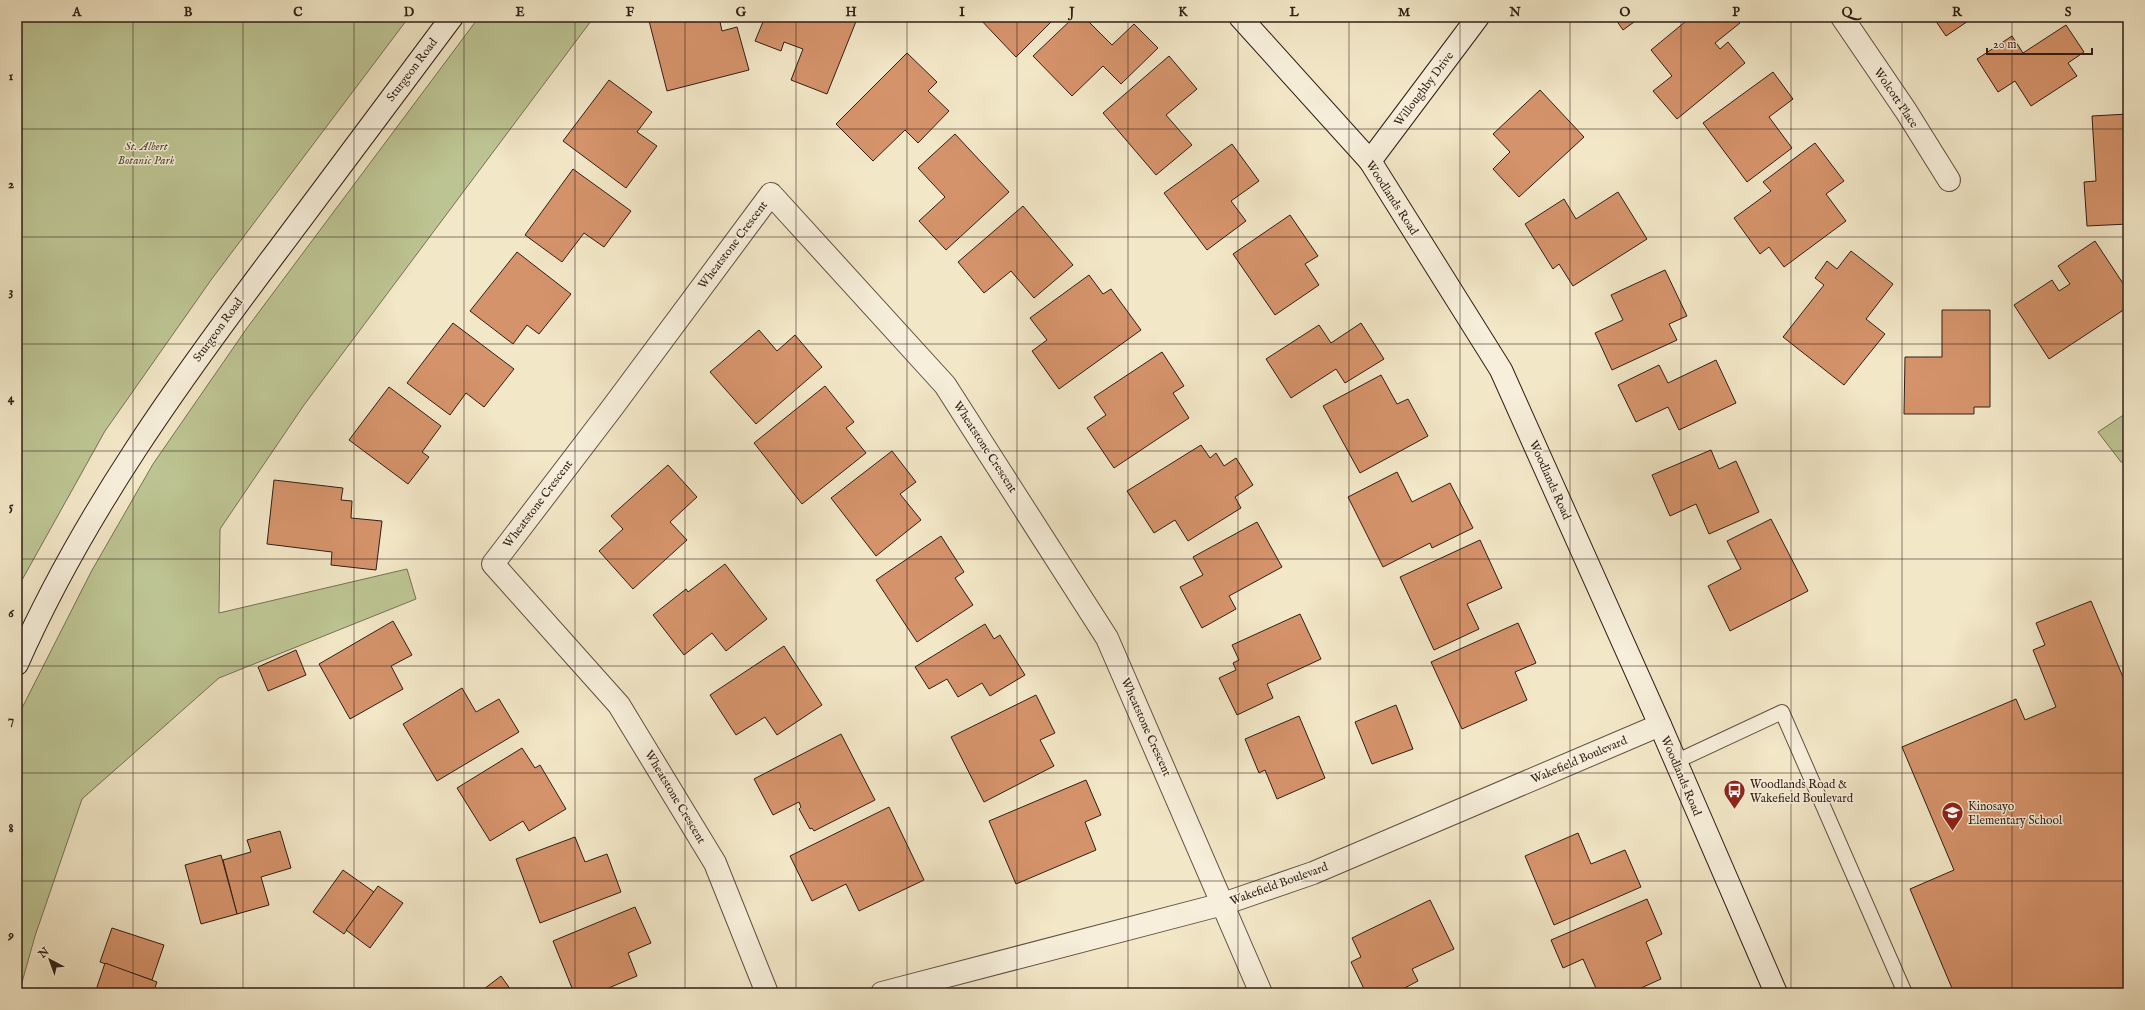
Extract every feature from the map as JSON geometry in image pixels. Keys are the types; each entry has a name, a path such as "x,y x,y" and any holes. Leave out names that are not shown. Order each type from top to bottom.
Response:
{"street":[{"name":"Sturgeon Road","path":"17,664 69,560 130,456 223,323 452,17"},
{"name":"Woodlands Road","path":"1240,17 1370,161 1500,370 1660,725 1776,993"},
{"name":"Willoughby Drive","path":"1370,161 1478,17"},
{"name":"Wolcott Place","path":"1842,17 1906,111 1949,180"},
{"name":"Wheatstone Crescent","path":"768,993 715,863 619,705 493,564 612,408 771,194 945,385 1099,625 1107,638 1223,904"},
{"name":"Wakefield Boulevard","path":"882,993 1223,904 1313,873 1660,725"},
{"path":"1223,904 1261,993"}],"lane":[{"path":"1675,762 1782,712 1905,993"}],"green space":[{"name":"St. Albert Botanic Park","path":"17,17 409,17 211,280 105,431 17,589"},
{"path":"479,17 594,17 304,405 220,529 219,613 407,569 416,599 219,678 82,799 35,936 19,993 17,993 17,721 22,708 91,572 153,464 247,328"},
{"path":"2128,412 2128,463 2121,462 2098,432"}],"building":[{"path":"648,17 719,17 722,31 737,27 749,70 667,91"},
{"path":"765,17 857,19 827,94 791,80 803,49 784,42 781,51 755,41"},
{"path":"978,17 1056,17 1016,57"},
{"path":"1074,17 1084,17 1112,45 1134,24 1158,48 1121,84 1103,66 1072,96 1033,56"},
{"path":"1614,17 1641,17 1623,30"},
{"path":"1691,17 1735,17 1740,23 1715,43 1720,49 1728,42 1745,63 1677,119 1653,91 1672,76 1651,50"},
{"path":"1933,17 1974,17 1946,36"},
{"path":"2066,25 2084,52 2068,63 2077,76 2031,106 2015,81 1998,92 1977,59 2012,36 2023,53"},
{"path":"907,53 937,82 928,91 949,111 918,143 905,130 873,161 836,124"},
{"path":"1169,56 1197,89 1166,115 1192,145 1156,175 1103,113"},
{"path":"1773,72 1793,99 1769,117 1792,148 1747,182 1703,123"},
{"path":"609,80 652,112 637,132 657,146 626,188 563,141"},
{"path":"1540,90 1584,137 1519,197 1493,169 1510,152 1493,134"},
{"path":"2128,114 2128,224 2087,226 2084,182 2096,181 2092,116"},
{"path":"955,134 1009,192 946,250 919,221 945,197 918,168"},
{"path":"1815,143 1844,181 1826,194 1846,221 1784,267 1769,247 1760,254 1734,218 1771,191 1763,182"},
{"path":"1232,144 1259,181 1231,201 1246,221 1207,250 1164,193"},
{"path":"573,169 631,211 604,247 584,233 562,262 525,235"},
{"path":"1618,192 1647,239 1573,286 1559,264 1553,269 1525,224 1564,199 1576,219"},
{"path":"1023,206 1073,265 1034,298 1011,271 984,293 958,262"},
{"path":"1290,215 1318,256 1305,264 1319,285 1275,315 1233,254"},
{"path":"2095,241 2128,291 2128,307 2049,359 2014,305 2052,280 2059,291 2070,284 2058,266"},
{"path":"1851,251 1893,284 1866,319 1885,334 1844,385 1783,337 1824,285 1815,278 1827,261 1837,269"},
{"path":"517,252 571,294 539,334 527,325 513,344 470,311"},
{"path":"1665,270 1687,316 1669,324 1677,340 1612,370 1595,333 1623,320 1611,295"},
{"path":"1089,275 1103,294 1111,289 1141,330 1059,389 1032,351 1047,340 1030,318"},
{"path":"1942,310 1990,310 1990,407 1974,407 1974,414 1904,414 1905,357 1942,357"},
{"path":"453,323 514,369 484,407 466,393 450,415 407,383"},
{"path":"1361,323 1384,359 1345,383 1336,369 1291,398 1266,359 1319,325 1331,343"},
{"path":"759,330 777,351 795,335 822,367 756,424 710,372"},
{"path":"1162,352 1184,386 1173,393 1189,418 1114,468 1087,428 1106,415 1094,397"},
{"path":"1716,360 1736,403 1679,430 1668,407 1636,422 1618,385 1659,365 1668,383"},
{"path":"1381,375 1397,404 1408,399 1428,436 1360,473 1323,406"},
{"path":"825,386 854,422 846,428 866,453 802,504 754,443"},
{"path":"389,387 441,426 422,452 429,457 408,484 349,440"},
{"path":"1201,445 1210,458 1216,453 1224,466 1236,458 1253,485 1235,497 1241,508 1188,541 1175,520 1154,533 1127,491"},
{"path":"1711,450 1719,469 1736,461 1759,512 1709,534 1696,504 1670,516 1652,475"},
{"path":"892,451 916,482 900,494 921,520 876,556 831,498"},
{"path":"668,465 697,497 670,522 687,540 633,589 599,551 623,529 611,516"},
{"path":"1397,472 1412,502 1450,483 1473,528 1432,548 1430,543 1383,567 1348,497"},
{"path":"274,480 343,488 341,500 352,501 351,518 382,521 376,570 331,565 332,552 267,544"},
{"path":"1771,519 1808,591 1730,631 1708,586 1741,569 1727,541"},
{"path":"1257,522 1282,567 1229,596 1236,609 1202,628 1180,587 1203,575 1193,557"},
{"path":"941,536 964,572 955,578 973,605 917,642 876,580"},
{"path":"1480,540 1502,588 1467,604 1479,629 1434,650 1400,577"},
{"path":"725,564 767,619 726,651 712,633 684,655 653,615 686,589 688,592"},
{"path":"2091,601 2128,689 2128,993 1954,993 1910,889 1954,870 1902,747 2016,699 2025,720 2056,707 2033,650 2045,645 2036,623"},
{"path":"1300,614 1321,659 1267,684 1273,698 1237,715 1219,678 1236,670 1233,663 1239,660 1232,645"},
{"path":"393,621 412,655 391,666 403,689 350,719 319,664"},
{"path":"1518,623 1536,663 1515,672 1527,700 1462,729 1431,662"},
{"path":"985,624 994,639 1000,635 1025,675 990,696 982,683 958,697 947,679 929,689 915,667"},
{"path":"784,646 822,705 777,735 765,717 736,735 710,695"},
{"path":"296,650 306,675 268,691 258,667"},
{"path":"462,688 476,712 499,699 519,732 437,781 403,724"},
{"path":"1036,695 1055,733 1040,740 1054,766 984,802 951,737"},
{"path":"1396,705 1413,749 1372,764 1355,722"},
{"path":"1299,716 1325,778 1277,799 1265,770 1259,773 1245,739"},
{"path":"841,734 875,800 814,831 812,828 810,829 799,809 801,807 799,802 773,815 754,779"},
{"path":"522,748 535,768 540,765 566,809 529,831 523,821 490,841 457,788"},
{"path":"1086,780 1101,815 1085,822 1096,850 1016,884 989,821"},
{"path":"889,807 924,880 859,911 846,884 812,901 790,856"},
{"path":"280,831 291,868 261,877 269,905 237,914 223,860 251,852 247,840"},
{"path":"1578,833 1591,864 1625,850 1641,887 1554,925 1525,856"},
{"path":"575,837 585,862 607,854 621,892 540,923 516,859"},
{"path":"221,855 237,914 201,924 185,865"},
{"path":"343,870 374,892 344,934 313,912"},
{"path":"378,886 403,903 370,948 346,930"},
{"path":"1647,899 1662,934 1646,942 1661,979 1630,993 1598,993 1583,959 1563,968 1551,940"},
{"path":"1430,900 1454,949 1412,969 1418,981 1395,993 1366,993 1351,962 1361,957 1352,938"},
{"path":"635,907 651,943 628,953 637,976 597,993 574,993 553,941"},
{"path":"112,928 164,945 152,980 100,962"},
{"path":"105,963 157,982 153,993 95,993"},
{"path":"501,976 513,993 480,992"}],"place":[{"name":"Woodlands Road & Wakefield Boulevard","path":"1734,810"},
{"name":"Kinosayo Elementary School","path":"1953,832"}]}
